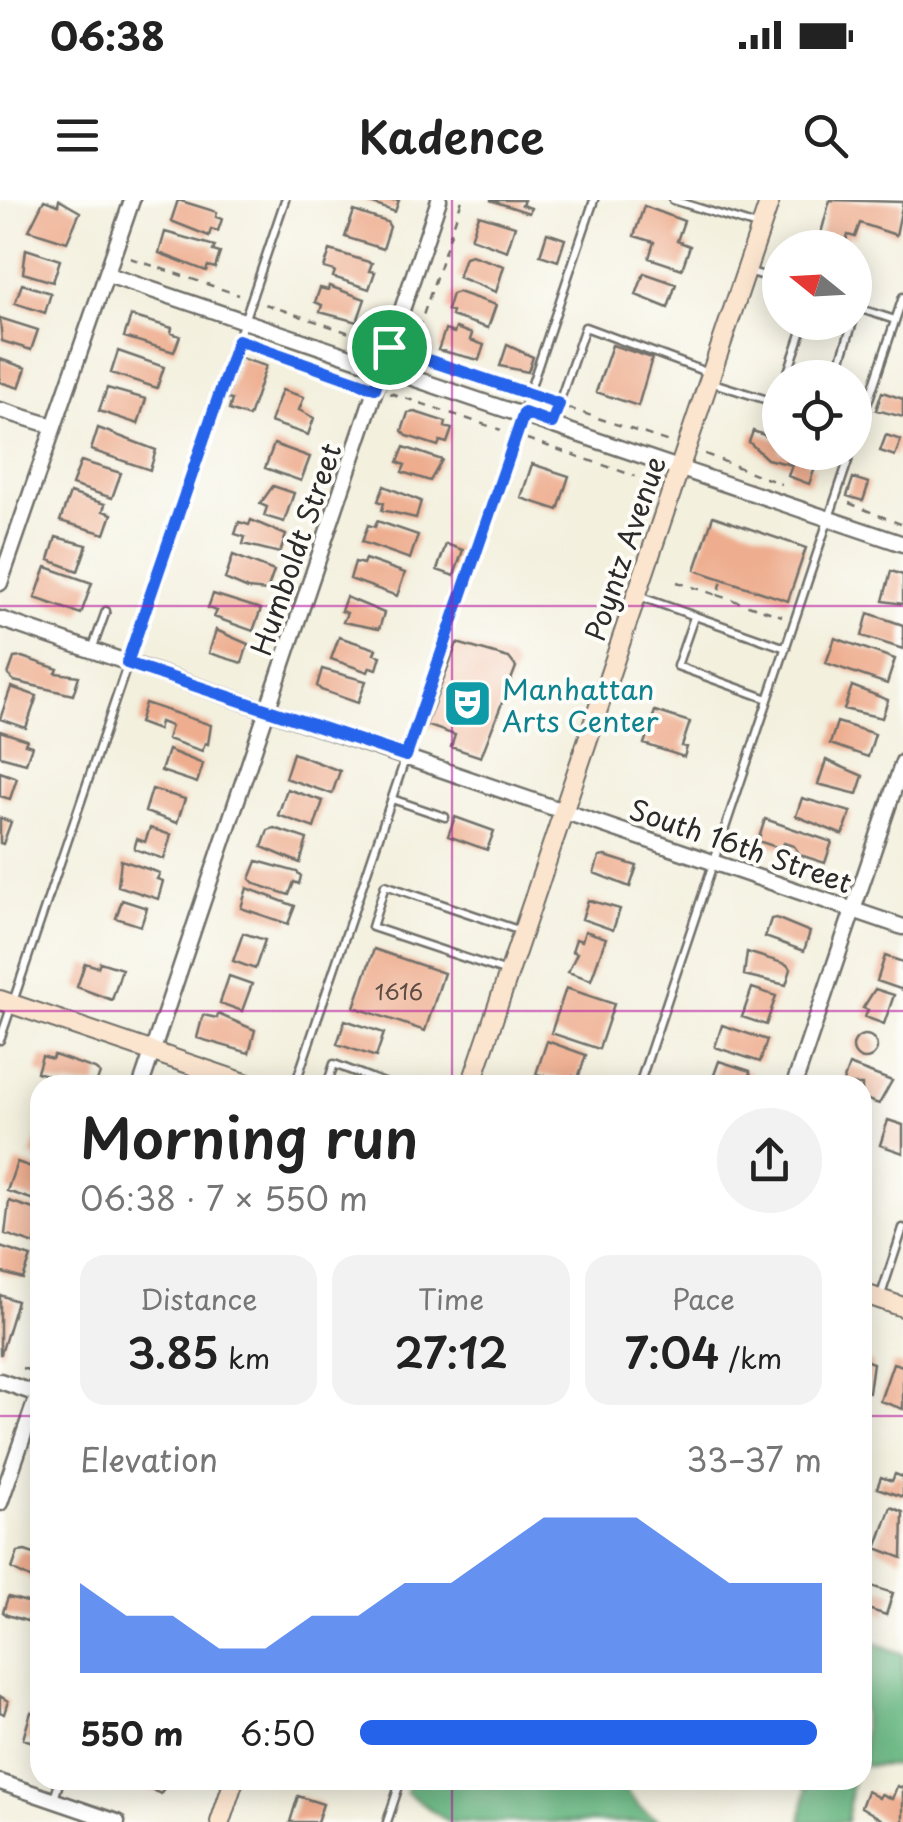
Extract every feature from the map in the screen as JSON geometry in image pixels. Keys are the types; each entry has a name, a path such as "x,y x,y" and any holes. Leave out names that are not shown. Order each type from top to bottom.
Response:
{"street":[{"path":"0,583 132,200"},
{"name":"Humboldt Street","path":"144,1075 439,200"},
{"name":"Poyntz Avenue","path":"474,1075 770,200"},
{"path":"108,274 903,544"},
{"path":"0,410 54,426"},
{"name":"South 16th Street","path":"0,619 903,926"},
{"path":"797,1075 903,762"},
{"path":"6,1002 222,1075"},
{"path":"872,1296 903,1307"},
{"path":"0,1381 30,1389"},
{"path":"0,1502 30,1417"},
{"path":"0,1782 117,1822"},
{"path":"220,1822 231,1790"}],"lane":[{"path":"0,1040 6,1002 285,200"},
{"path":"298,1075 594,200"},
{"path":"674,200 761,227"},
{"path":"746,270 762,276"},
{"path":"872,390 903,297"},
{"path":"872,313 895,320"},
{"path":"552,423 585,328 762,395"},
{"path":"643,1075 845,470"},
{"path":"636,595 786,648"},
{"path":"91,651 106,611"},
{"path":"694,616 677,666 768,698"},
{"path":"392,799 445,817"},
{"path":"508,973 372,927 385,885 522,931"},
{"path":"330,1075 334,1064 363,1075"},
{"path":"872,1294 903,1228"},
{"path":"53,1800 56,1790"},
{"path":"387,1822 398,1790"}],"path":[{"path":"402,376 462,200"},
{"path":"130,258 530,394"},
{"path":"238,340 635,476"},
{"path":"559,404 774,478 784,488"},
{"path":"836,498 903,526"},
{"path":"717,595 723,579"},
{"path":"677,582 795,620"},
{"path":"22,1368 30,1371"}],"green space":[{"path":"872,1642 903,1654 903,1765 872,1766"},
{"path":"625,1790 640,1808 660,1822 448,1822 406,1792"},
{"path":"806,1790 851,1790 847,1822 801,1822"}],"building":[{"path":"44,200 58,205 59,200 80,212 67,242 29,230"},
{"path":"178,200 217,212 216,217 222,219 218,231 211,229 209,236 171,221"},
{"path":"362,200 399,200 395,212"},
{"path":"490,200 524,200 522,205 531,208 529,213"},
{"path":"830,200 903,202 896,235 860,223 858,230 822,230"},
{"path":"644,206 684,221 677,241 690,246 682,269 649,258 654,242 634,236"},
{"path":"354,211 387,222 390,227 383,249 345,237"},
{"path":"479,215 515,226 507,251 471,238"},
{"path":"165,232 215,246 213,251 220,253 215,268 208,266 206,271 159,253"},
{"path":"547,233 565,239 558,261 540,255"},
{"path":"26,249 60,260 53,282 23,273"},
{"path":"330,250 372,263 369,271 375,272 369,289 333,277 335,271 324,268"},
{"path":"471,255 504,266 496,292 458,277 465,257"},
{"path":"644,273 676,284 668,308 636,295"},
{"path":"22,284 51,293 45,313 15,303"},
{"path":"329,286 365,299 357,322 320,312 322,305 315,302 320,288 328,290"},
{"path":"458,292 496,305 488,328 451,316 452,311 447,310 452,294"},
{"path":"131,316 172,328 171,333 180,336 174,352 124,337"},
{"path":"0,318 38,330 31,350 2,341"},
{"path":"456,328 472,334 470,340 484,345 479,360 438,350 445,330 454,333"},
{"path":"507,345 533,357 528,372 500,366"},
{"path":"612,345 652,358 638,406 596,392"},
{"path":"118,351 164,367 157,388 111,373"},
{"path":"240,358 266,366 249,417 229,410 232,400 227,399"},
{"path":"0,359 26,368 19,388 0,382"},
{"path":"107,388 146,399 138,424 99,411"},
{"path":"282,390 304,397 299,410 314,418 308,435 270,422"},
{"path":"882,392 903,399 903,417 876,410"},
{"path":"408,413 446,422 445,427 452,429 447,443 440,441 438,446 407,436 402,431"},
{"path":"98,428 156,450 150,470 91,450"},
{"path":"753,431 762,434 762,454 749,442"},
{"path":"886,435 901,440 895,456 880,451"},
{"path":"274,444 310,457 301,481 265,468"},
{"path":"404,447 442,460 430,481 402,472 405,465 398,462"},
{"path":"81,461 121,473 112,498 72,485"},
{"path":"532,464 569,476 558,510 521,498"},
{"path":"790,470 814,470 809,484 788,476"},
{"path":"853,478 869,483 863,501 847,496"},
{"path":"273,486 294,493 284,522 264,516 267,507 260,504"},
{"path":"384,486 421,501 416,518 382,510 384,503 378,501"},
{"path":"70,493 105,504 103,511 112,514 105,534 60,521"},
{"path":"713,516 806,548 788,601 695,570"},
{"path":"251,520 286,535 280,553 243,544 245,537 235,534 239,522 249,525"},
{"path":"377,521 418,535 410,559 362,542 368,525 375,527"},
{"path":"56,537 87,545 78,571 49,560"},
{"path":"446,544 463,550 454,576 437,570"},
{"path":"233,555 274,571 267,591 248,589 225,579"},
{"path":"365,559 405,573 397,596 350,579 355,562 363,564"},
{"path":"46,567 92,583 81,614 35,598"},
{"path":"891,571 903,575 903,604 883,601"},
{"path":"213,594 261,609 253,631 214,617 217,611 208,608"},
{"path":"346,597 384,613 379,629 343,622 347,613 341,611"},
{"path":"868,613 903,625 903,649 862,636"},
{"path":"216,630 248,644 242,663 209,653"},
{"path":"339,637 376,649 374,654 381,656 377,669 370,667 368,672 331,659"},
{"path":"835,638 895,659 887,684 826,663"},
{"name":"Manhattan Arts Center","path":"457,643 509,658 516,667 481,757 451,747 455,735 426,725"},
{"path":"14,658 58,669 56,673 79,676 73,695 14,681 8,675"},
{"path":"322,669 366,681 358,703 321,690 317,686"},
{"path":"852,686 888,700 882,718 844,709"},
{"path":"11,687 37,696 26,728 0,719"},
{"path":"145,703 211,725 208,744 202,751 167,739 171,726 160,722 158,730 139,723"},
{"path":"655,711 690,722 682,746 687,747 684,757 644,744"},
{"path":"837,722 875,734 868,757 830,744"},
{"path":"0,731 27,740 25,744 32,746 26,763 0,756"},
{"path":"168,750 203,764 197,783 161,771"},
{"path":"293,753 340,771 332,794 285,778"},
{"path":"826,760 863,776 857,794 818,784"},
{"path":"0,772 17,778 10,799 0,796"},
{"path":"152,789 185,799 177,823 145,812"},
{"path":"287,789 323,801 314,828 278,815"},
{"path":"802,798 851,812 843,835 796,816"},
{"path":"455,817 494,831 487,850 448,836"},
{"path":"0,818 11,822 3,844 0,843"},
{"path":"765,819 832,842 825,863 800,855 794,846 784,843 782,849 758,841"},
{"path":"150,828 171,835 164,859 134,849 137,839 145,842"},
{"path":"274,828 307,839 300,863 262,847 268,830"},
{"path":"599,857 637,866 630,887 594,873"},
{"path":"121,860 160,873 157,879 163,881 158,899 118,886"},
{"path":"257,861 297,872 301,876 299,884 294,882 289,895 255,884 250,879"},
{"path":"247,888 295,906 288,924 241,908"},
{"path":"122,900 147,908 141,926 116,918"},
{"path":"588,900 620,909 613,930 582,919"},
{"path":"771,919 810,932 804,951 765,937"},
{"path":"585,931 606,938 591,980 568,972 577,953 572,951 576,939 582,941"},
{"path":"243,933 265,940 255,969 233,961"},
{"path":"374,949 444,973 425,1031 354,1007"},
{"path":"747,952 786,964 791,969 786,985 744,975"},
{"path":"885,956 903,962 903,990 877,981"},
{"path":"100,962 122,969 112,1000 77,987 85,963 98,967"},
{"path":"229,976 252,984 242,1011 220,1003"},
{"path":"566,988 614,1004 599,1049 551,1033"},
{"path":"752,988 776,996 766,1025 742,1017"},
{"path":"875,989 894,995 884,1024 865,1017 868,1010 863,1008"},
{"path":"218,1014 255,1030 249,1053 197,1038 203,1015 217,1018"},
{"path":"345,1020 384,1033 376,1057 337,1044"},
{"path":"722,1025 767,1040 760,1062 715,1047"},
{"path":"865,1035 874,1038 874,1056 865,1059 856,1056 853,1047 856,1038"},
{"path":"547,1041 586,1055 579,1075 536,1074"},
{"path":"54,1055 100,1073 37,1072 42,1056 52,1059"},
{"path":"719,1061 750,1071 750,1075 714,1075"},
{"path":"849,1065 892,1081 879,1104 872,1102 872,1075 846,1075"},
{"path":"888,1120 903,1125 903,1153 880,1145"},
{"path":"17,1162 30,1167 30,1199 7,1191"},
{"path":"9,1201 30,1208 30,1242 5,1234"},
{"path":"0,1247 30,1257 23,1279 0,1272"},
{"path":"0,1295 17,1301 1,1354 0,1354"},
{"path":"893,1363 903,1366 903,1409 880,1401"},
{"path":"895,1474 903,1477 903,1497 877,1488 881,1477 892,1481"},
{"path":"891,1507 903,1512 902,1558 876,1548"},
{"path":"18,1552 30,1553 30,1578 12,1569"},
{"path":"872,1586 893,1593 886,1615 872,1610"},
{"path":"8,1597 30,1603 30,1622 7,1615 3,1612"},
{"path":"0,1696 8,1701 4,1714 0,1712"},
{"path":"30,1715 30,1741 23,1739"},
{"path":"897,1786 903,1788 903,1822 886,1822 861,1807 867,1791 879,1798 881,1794 892,1799"},
{"path":"298,1796 323,1804 317,1822 290,1822"}],"place":[{"name":"Manhattan Arts Center","path":"467,704"}],"route":[{"path":"238,340 375,388 389,347 559,404 552,423 524,413 406,756 127,663 238,340"}]}
